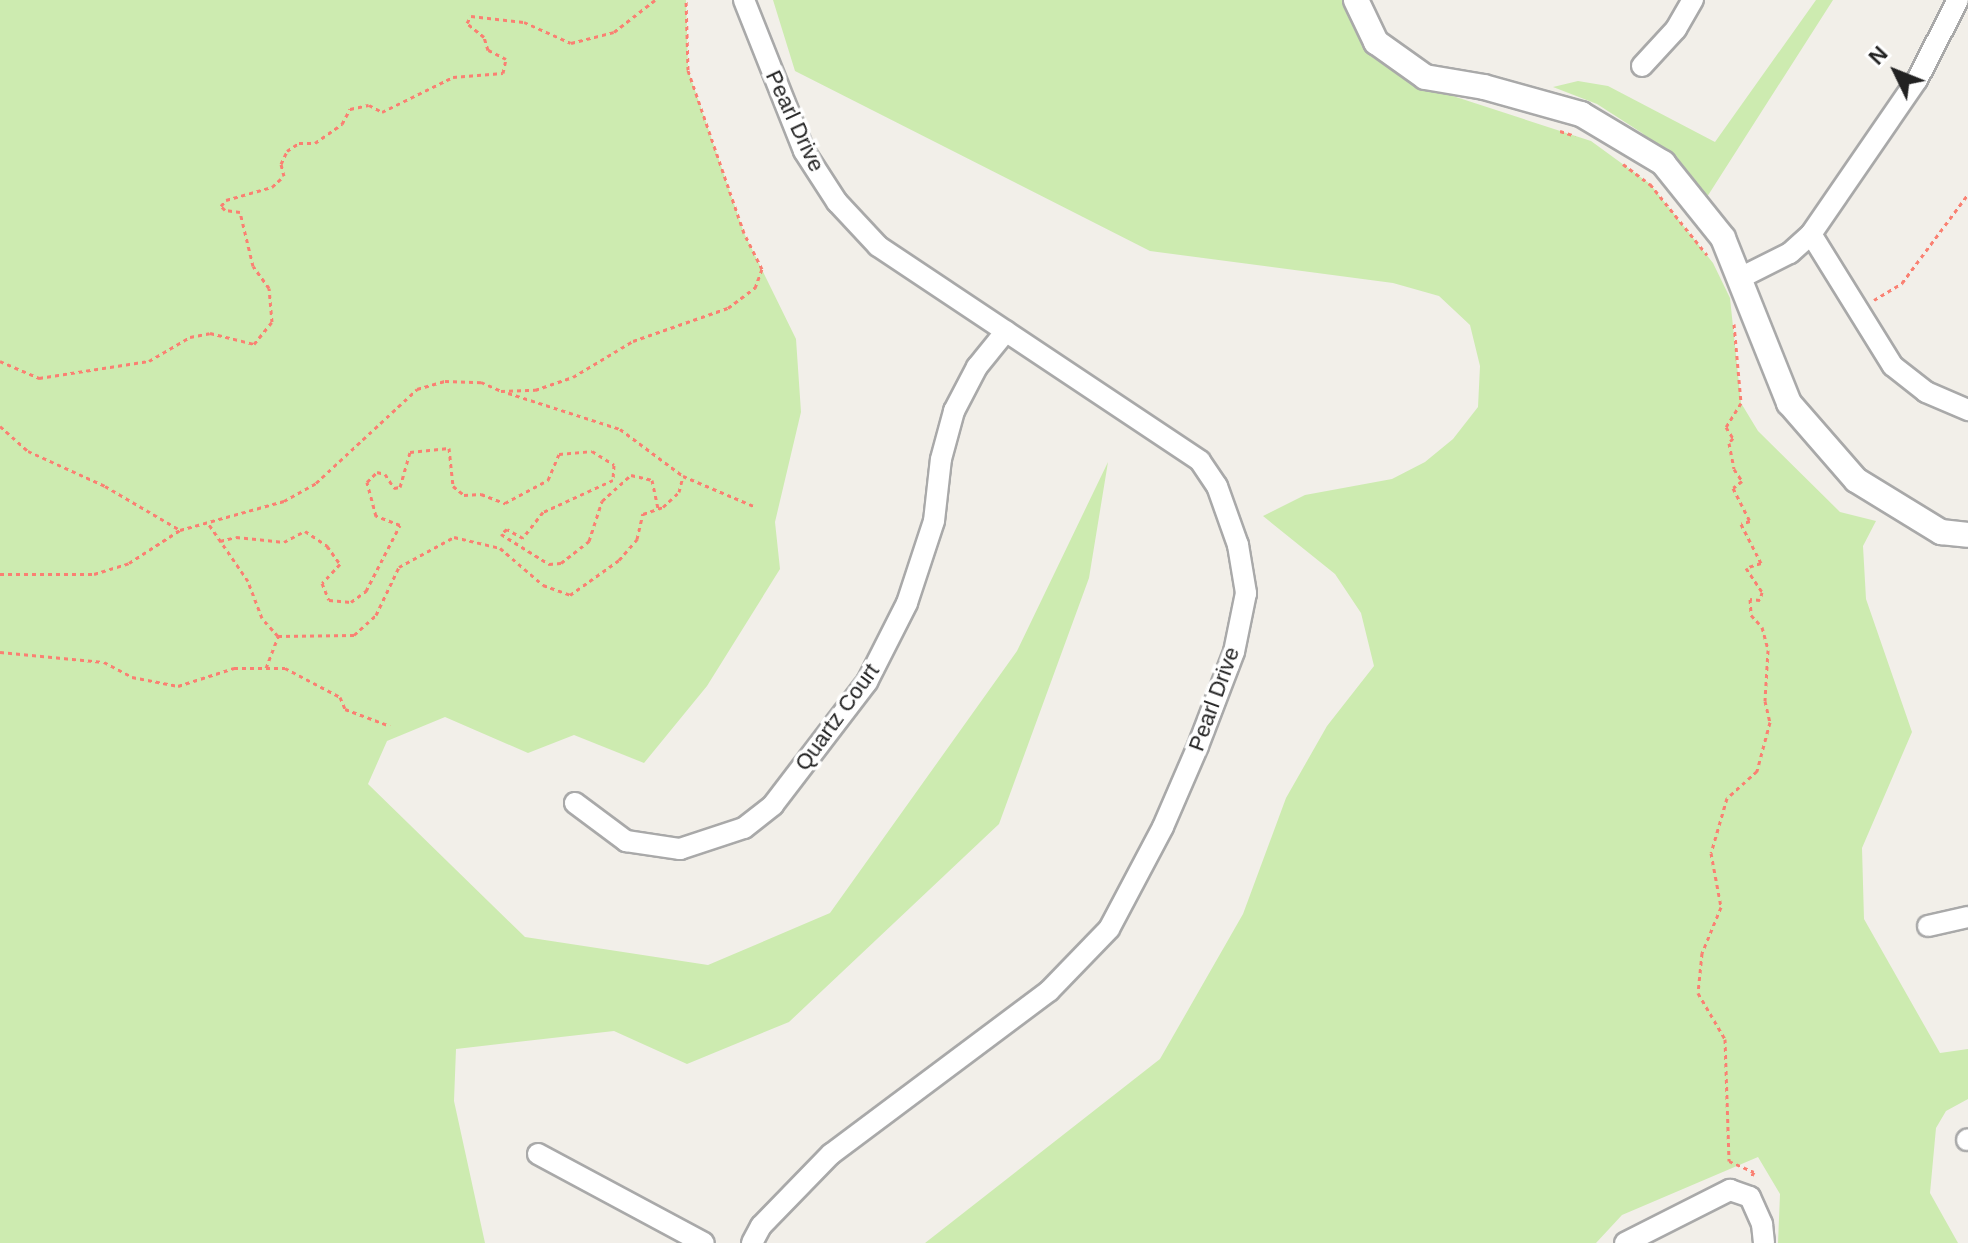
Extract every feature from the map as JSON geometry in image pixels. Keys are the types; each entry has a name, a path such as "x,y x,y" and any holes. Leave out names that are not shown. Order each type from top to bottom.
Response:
{"street":[{"name":"Pearl Drive","path":"744,0 804,151 837,202 878,246 1200,461 1217,486 1238,545 1246,593 1234,652 1163,827 1109,929 1049,991 831,1154 761,1226 752,1243"},
{"path":"1356,0 1376,42 1425,77 1484,87 1581,114 1663,163 1723,238 1789,403 1846,469 1941,532 1968,535"},
{"path":"1642,66 1676,29 1693,0"},
{"path":"1740,278 1790,253 1811,234 1917,80 1958,0"},
{"path":"1811,234 1893,366 1926,392 1968,410"},
{"name":"Quartz Court","path":"575,803 626,841 680,849 744,828 773,805 867,682 889,639 934,521 941,459 954,411 977,367 1006,331"},
{"path":"1928,926 1968,917"},
{"path":"538,1154 704,1243"},
{"path":"1625,1243 1730,1190 1750,1197 1762,1224 1764,1243"}],"path":[{"path":"0,361 39,378 149,361 190,337 210,333 254,344 272,322 269,288 253,266 240,212 225,210 221,206 226,200 272,187 284,176 281,164 287,151 299,143 315,143 342,124 350,109 369,105 382,112 453,77 503,73 506,59 488,50 484,37 467,23 471,16 524,22 571,43 614,32 655,0"},
{"path":"505,391 535,390 573,377 633,341 728,308 755,288 762,269 744,233 688,70 686,0"},
{"path":"1546,126 1576,136"},
{"path":"1615,158 1650,184 1713,263"},
{"path":"1859,308 1902,283 1968,194"},
{"path":"1732,313 1741,403 1730,421 1729,443 1742,481 1733,488 1750,521 1741,524 1761,563 1746,568 1762,592 1760,600 1750,599 1751,615 1762,627 1768,650 1765,701 1770,722 1757,771 1727,798 1711,853 1721,907 1702,953 1698,993 1725,1039 1729,1161 1754,1172"},
{"path":"0,574 94,574 129,563 180,530 284,501 316,483 417,389 445,381 481,382 620,429 683,476 756,507"},
{"path":"0,426 28,451 105,486 180,530"},
{"path":"220,541 236,537 284,542 305,531 327,546 340,564 322,583 329,600 351,602 366,591 400,525 376,516 367,482 377,472 385,474 394,488 400,487 410,452 449,448 453,486 464,495 481,494 505,503 548,480 559,454 592,451 614,465 613,480 543,512 523,538 507,529 501,534 549,564 561,563 589,541 602,501 631,475 652,480 658,509"},
{"path":"208,523 248,581 262,618 278,636 354,635 376,615 399,567 454,537 500,548 543,585 570,595 588,578 604,575 637,539 643,514 658,509 679,492 683,476"},
{"path":"266,668 278,636"},
{"path":"0,652 104,662 132,677 178,686 234,668 285,668 340,697 345,709 390,726"}],"green space":[{"path":"0,0 686,0 688,70 744,233 796,339 801,412 775,522 780,569 707,686 644,763 574,735 528,753 445,717 387,741 368,784 525,937 708,965 830,913 1017,651 1108,462 1089,578 999,824 789,1022 687,1064 614,1031 456,1049 454,1101 485,1243 0,1243"},
{"path":"773,0 1342,0 1372,51 1416,84 1591,141 1650,184 1713,263 1730,298 1741,403 1758,431 1840,512 1876,521 1863,546 1866,599 1912,732 1862,848 1864,919 1940,1053 1968,1049 1968,1099 1946,1111 1936,1128 1930,1193 1958,1243 1778,1243 1780,1194 1758,1157 1622,1215 1596,1243 925,1243 1160,1059 1243,914 1286,798 1327,726 1374,666 1361,613 1335,574 1263,516 1305,495 1392,479 1425,462 1453,439 1478,407 1480,366 1470,325 1439,296 1393,283 1150,251 795,71"},
{"path":"1816,0 1833,0 1707,197 1642,133 1597,104 1553,87 1578,81 1608,86 1715,142"}]}
